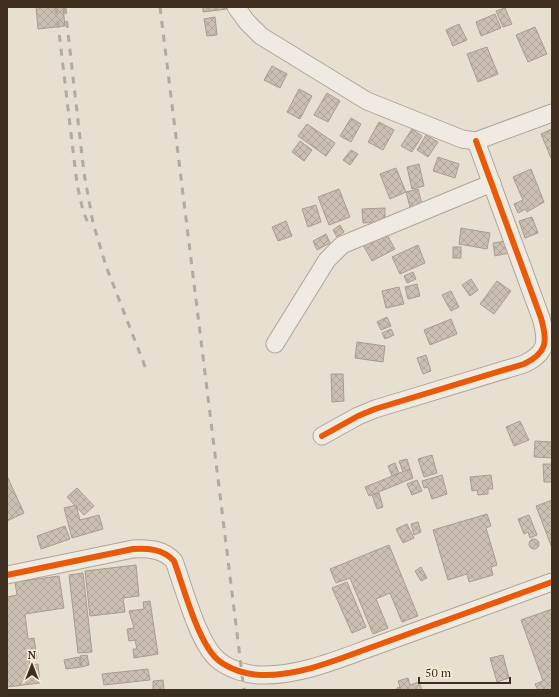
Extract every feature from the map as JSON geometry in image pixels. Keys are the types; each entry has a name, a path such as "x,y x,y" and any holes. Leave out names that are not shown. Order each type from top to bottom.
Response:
{"street":[{"path":"236,7 247,22 261,36 367,101 462,139 476,141 552,113"},
{"path":"322,436 358,416 375,409 524,364 534,359 541,352 545,343 545,331 541,318 476,141"},
{"path":"276,344 327,260 342,245 492,183"},
{"path":"7,575 145,548 168,554 174,561 203,639 211,651 218,660 231,668 260,676 294,672 338,659 552,582"}],"building":[{"path":"36,7 63,7 65,26 38,29"},
{"path":"203,7 226,7 227,9 203,12"},
{"path":"505,8 512,24 503,27 496,11"},
{"path":"495,14 501,28 481,36 476,22"},
{"path":"215,17 217,35 207,36 204,19"},
{"path":"459,24 467,40 453,46 446,30"},
{"path":"535,27 547,54 528,62 516,35"},
{"path":"487,47 498,74 478,82 467,54"},
{"path":"272,66 287,74 280,88 264,80"},
{"path":"299,89 312,96 300,119 287,112"},
{"path":"327,93 340,101 328,122 314,115"},
{"path":"351,118 361,124 351,142 340,136"},
{"path":"379,122 394,130 383,150 368,142"},
{"path":"307,124 335,143 326,156 298,136"},
{"path":"412,129 422,136 412,152 401,146"},
{"path":"552,129 552,157 551,158 541,134"},
{"path":"426,135 438,142 428,157 417,150"},
{"path":"300,141 312,150 304,161 292,152"},
{"path":"351,150 358,154 350,165 343,160"},
{"path":"438,157 459,164 455,178 433,171"},
{"path":"419,164 424,186 412,189 407,167"},
{"path":"396,168 406,192 390,199 380,174"},
{"path":"531,169 544,202 527,212 526,209 518,213 514,204 523,200 513,177"},
{"path":"339,189 350,217 329,225 318,197"},
{"path":"418,189 422,204 410,207 406,192"},
{"path":"316,205 321,222 308,227 302,209"},
{"path":"385,208 385,222 363,223 362,209"},
{"path":"532,217 538,233 525,238 519,221"},
{"path":"286,221 292,236 278,241 272,227"},
{"path":"340,225 344,232 337,237 333,230"},
{"path":"461,228 490,233 487,249 459,244"},
{"path":"386,233 395,249 372,261 363,245"},
{"path":"326,234 330,243 317,250 313,241"},
{"path":"507,241 509,253 495,256 493,243"},
{"path":"418,245 425,263 400,274 392,257"},
{"path":"453,247 461,247 461,258 453,258"},
{"path":"413,272 416,279 407,283 404,276"},
{"path":"471,279 478,290 470,296 462,285"},
{"path":"497,281 511,291 494,314 480,304"},
{"path":"417,284 420,296 408,299 405,287"},
{"path":"399,287 404,304 386,308 382,291"},
{"path":"451,291 459,307 451,311 442,295"},
{"path":"387,317 391,326 381,330 377,322"},
{"path":"451,319 457,334 430,345 424,330"},
{"path":"391,329 394,335 385,339 382,333"},
{"path":"357,342 385,346 383,362 355,358"},
{"path":"426,355 431,371 423,374 417,358"},
{"path":"331,374 343,374 344,401 332,402"},
{"path":"520,421 529,440 514,446 506,427"},
{"path":"535,441 552,442 552,458 534,457"},
{"path":"432,455 437,473 424,477 418,459"},
{"path":"407,459 410,469 403,472 399,461"},
{"path":"395,463 399,473 392,476 388,466"},
{"path":"543,464 552,464 552,482 544,482"},
{"path":"410,469 413,478 369,496 365,487"},
{"path":"442,475 447,494 432,499 428,487 424,488 422,481"},
{"path":"491,475 493,489 488,489 488,494 478,495 477,490 472,491 470,477"},
{"path":"7,476 24,513 7,521"},
{"path":"417,480 422,491 412,495 407,484"},
{"path":"77,488 94,506 84,515 67,497"},
{"path":"379,493 383,507 377,509 372,495"},
{"path":"552,500 552,548 536,506"},
{"path":"76,505 80,520 99,515 103,529 72,538 64,508"},
{"path":"487,514 491,526 486,528 497,565 491,567 493,575 469,582 467,574 448,580 433,530"},
{"path":"529,515 537,535 530,538 528,532 524,534 518,519"},
{"path":"418,522 421,532 414,535 411,524"},
{"path":"407,524 414,538 403,543 396,529"},
{"path":"65,526 70,539 41,549 37,536"},
{"path":"532,539 536,539 538,540 538,548 532,549 529,546 529,542"},
{"path":"389,545 418,616 402,622 390,593 376,599 388,628 373,634 350,578 336,583 330,569"},
{"path":"136,565 139,596 123,598 125,612 90,616 85,571"},
{"path":"421,567 427,578 421,581 415,571"},
{"path":"83,573 92,652 78,653 69,575"},
{"path":"59,576 64,608 25,614 28,639 34,638 37,659 29,660 30,665 38,664 40,683 7,687 7,597 17,595 15,582"},
{"path":"347,582 366,627 352,633 332,588"},
{"path":"150,601 158,654 134,658 133,649 137,649 135,640 129,641 127,629 134,628 129,611 144,609 143,602"},
{"path":"552,609 552,689 538,690 535,684 543,681 521,620"},
{"path":"87,655 89,665 82,667 80,656"},
{"path":"503,655 509,678 497,682 490,658"},
{"path":"79,657 81,667 66,669 64,660"},
{"path":"148,669 150,680 104,685 102,674"},
{"path":"408,678 410,685 419,682 422,690 397,690 397,688 400,687 398,681"},
{"path":"163,680 164,690 153,690 153,681"}],"railway":[{"path":"56,7 77,184 83,211 90,228"},
{"path":"65,7 84,173 93,223 106,266 146,369"},
{"path":"160,7 244,690"}],"cycle path":[{"path":"322,436 358,416 375,409 524,364 537,356 544,346 545,334 541,318 476,141"},
{"path":"7,575 133,549 155,550 165,554 174,561 192,614 204,641 211,652 218,660 233,669 250,674 261,675 290,673 319,666 552,582"}]}
